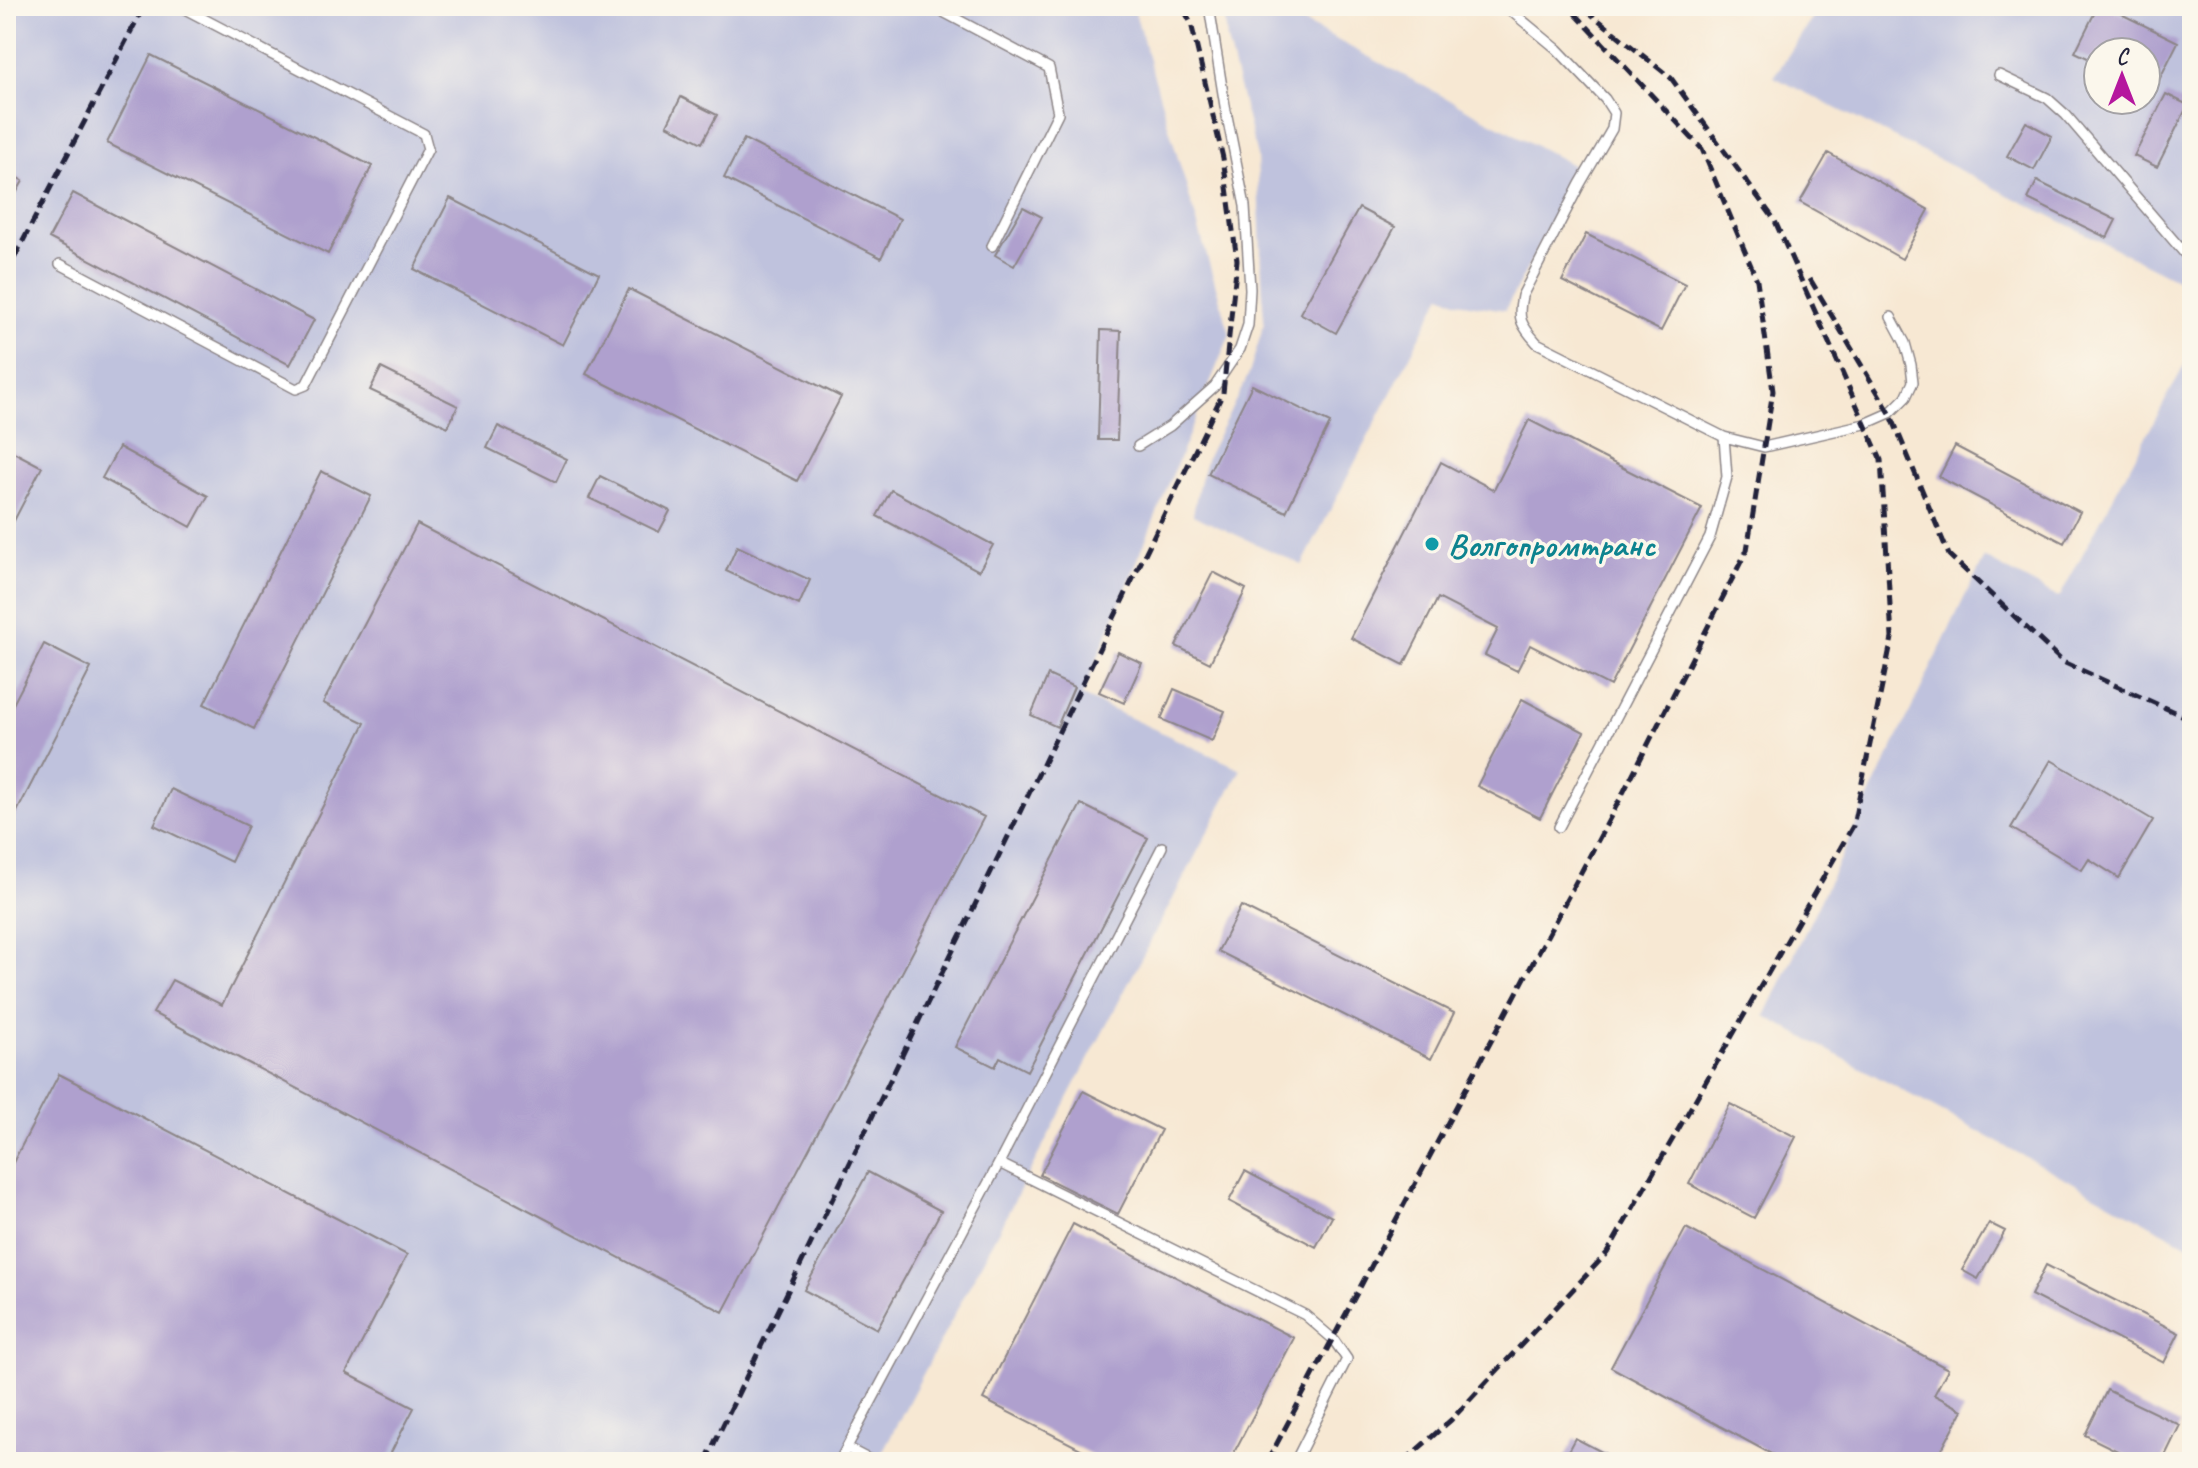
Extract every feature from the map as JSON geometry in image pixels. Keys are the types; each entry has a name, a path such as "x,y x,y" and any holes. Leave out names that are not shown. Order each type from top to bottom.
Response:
{"lane":[{"path":"60,264 296,389 306,385 428,149 424,134 179,6"},
{"path":"932,6 1049,68 1058,113 992,246"},
{"path":"1138,446 1170,426 1215,386 1240,349 1248,325 1250,289 1245,206 1209,6"},
{"path":"1505,6 1557,49 1605,99 1614,113 1612,129 1522,296 1518,315 1525,330 1537,343 1724,437 1764,447 1865,424 1890,413 1906,397 1913,382 1911,365 1905,343 1891,317"},
{"path":"1999,75 2047,98 2066,115 2192,262"},
{"path":"1559,827 1710,537 1727,477 1724,437"},
{"path":"839,1462 999,1163 1162,847"},
{"path":"999,1163 1305,1315 1333,1339 1347,1359 1295,1462"},
{"path":"847,1448 874,1462"}],"shaded area":[{"path":"6,6 1133,6 1230,334 1082,696 1241,769 877,1462 6,1462"},
{"path":"1224,6 1273,6 1580,169 1505,310 1458,302 1442,294 1302,565 1193,515 1207,457 1249,374 1264,324 1257,156 1227,41"},
{"path":"1820,6 2192,6 2192,287 1774,77"},
{"path":"2192,351 2192,1247 1765,1016 1985,558 2059,598"}],"building":[{"path":"2098,6 2105,6 2178,42 2162,74 2162,36 2083,36"},
{"path":"2082,38 2082,55 2075,52"},
{"path":"151,55 372,166 328,254 107,143"},
{"path":"2166,94 2188,105 2157,167 2134,156 2155,116 2162,116 2162,102"},
{"path":"681,97 717,115 702,143 667,125"},
{"path":"2026,122 2052,136 2034,170 2007,156"},
{"path":"744,139 900,219 881,258 724,178"},
{"path":"1828,153 1929,210 1902,259 1800,202"},
{"path":"6,171 23,181 6,211"},
{"path":"2037,181 2116,220 2107,238 2028,199"},
{"path":"73,193 314,320 290,365 49,238"},
{"path":"450,198 599,274 563,345 414,269"},
{"path":"1023,207 1042,217 1014,266 995,255"},
{"path":"1359,208 1395,227 1336,333 1300,313"},
{"path":"1586,234 1685,284 1661,331 1562,281"},
{"path":"629,289 841,397 797,481 586,374"},
{"path":"1101,330 1121,331 1117,440 1098,440"},
{"path":"381,368 458,406 448,427 370,390"},
{"path":"1252,385 1330,423 1286,512 1208,474"},
{"path":"1529,420 1702,508 1610,686 1530,645 1517,671 1485,655 1498,629 1438,598 1404,665 1351,638 1441,462 1494,490"},
{"path":"498,426 567,459 556,482 487,448"},
{"path":"1955,446 2080,512 2064,543 1939,477"},
{"path":"119,447 208,496 191,527 102,478"},
{"path":"6,448 42,467 6,536"},
{"path":"321,471 371,496 254,729 204,704"},
{"path":"600,476 670,511 659,532 589,498"},
{"path":"891,490 993,545 979,571 877,516"},
{"path":"417,524 984,817 723,1312 153,1013 172,980 222,1005 365,723 323,703"},
{"path":"737,546 810,580 799,605 726,571"},
{"path":"1213,572 1246,589 1210,663 1176,646"},
{"path":"44,644 91,668 6,833 6,718"},
{"path":"1118,652 1142,663 1124,703 1099,692"},
{"path":"1048,675 1074,687 1057,727 1031,715"},
{"path":"1174,689 1225,711 1212,741 1161,719"},
{"path":"1522,699 1584,732 1540,818 1477,786"},
{"path":"2051,760 2153,820 2119,878 2089,859 2082,870 2011,828"},
{"path":"171,789 248,826 231,862 154,825"},
{"path":"1081,804 1148,838 1027,1071 1000,1057 995,1067 955,1047"},
{"path":"1241,906 1454,1013 1431,1059 1218,951"},
{"path":"59,1074 407,1255 346,1373 414,1408 386,1462 6,1462 6,1176"},
{"path":"1083,1091 1161,1130 1118,1214 1040,1175"},
{"path":"1730,1104 1796,1137 1754,1218 1689,1184"},
{"path":"1245,1171 1332,1217 1316,1247 1229,1201"},
{"path":"868,1172 941,1211 877,1329 804,1290"},
{"path":"1989,1223 2005,1231 1978,1279 1962,1270"},
{"path":"1073,1224 1294,1338 1229,1462 1106,1462 983,1399"},
{"path":"1686,1228 1948,1369 1934,1395 1963,1410 1935,1462 1786,1462 1611,1367"},
{"path":"2046,1265 2179,1333 2164,1363 2031,1295"},
{"path":"2107,1390 2180,1425 2162,1462 2140,1462 2085,1435"},
{"path":"1575,1438 1621,1462 1562,1462"}],"railway":[{"path":"6,274 144,6"},
{"path":"705,1462 1223,393 1237,260 1223,158 1191,23 1182,6"},
{"path":"1267,1462 1620,799 1747,550 1773,391 1757,280 1702,149 1568,6"},
{"path":"1403,1462 1451,1420 1607,1253 1853,826 1892,638 1881,460 1774,219 1671,78 1581,6"},
{"path":"1810,279 1890,413 1949,555 2063,662 2192,720"}],"place":[{"name":"Волгопромтранс","path":"1432,544"}]}
